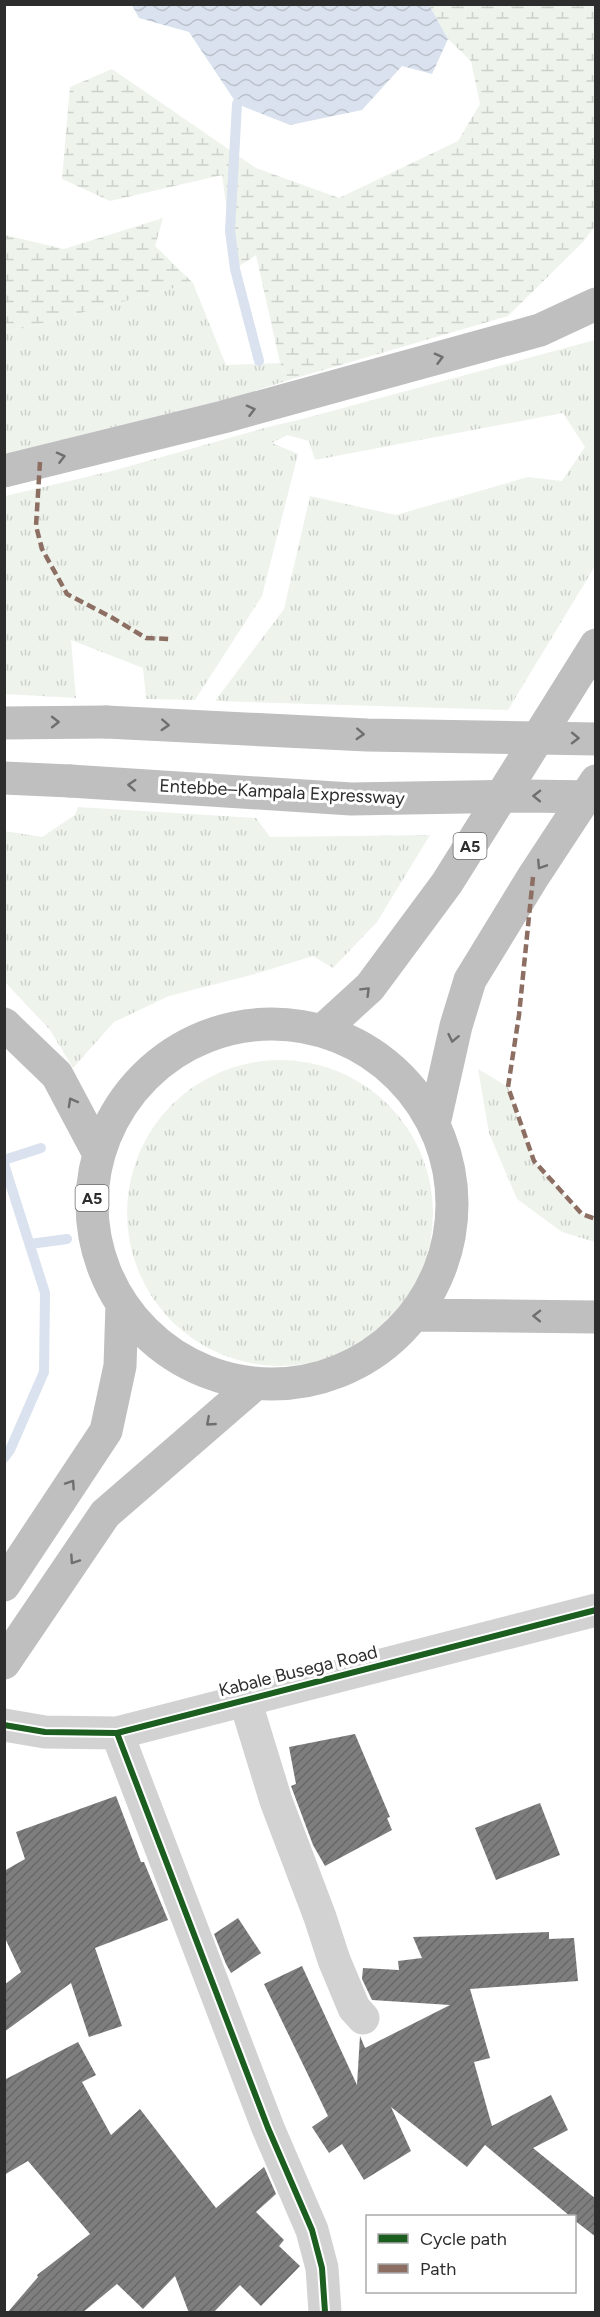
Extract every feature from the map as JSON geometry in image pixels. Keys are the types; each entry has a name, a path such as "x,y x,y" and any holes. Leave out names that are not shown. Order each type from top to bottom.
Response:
{"highway":[{"path":"4,471 223,417 540,330 596,304"},
{"name":"A5","path":"323,1030 370,987 441,892 596,645"},
{"path":"4,723 106,722 367,735 596,739"},
{"name":"Entebbe–Kampala Expressway","path":"4,778 351,799 596,797"},
{"path":"434,1124 456,1026 470,980 533,877 596,781"},
{"path":"4,1023 57,1075 99,1154"},
{"name":"A5","path":"283,1023 323,1030 357,1045 388,1066 414,1093 434,1124 448,1166 453,1210 442,1266 416,1315 371,1356 315,1380 255,1384 215,1375 179,1358 148,1334 122,1304 105,1269 94,1231 92,1192 99,1154 114,1116 138,1083 167,1056 203,1037 242,1025 283,1023"},
{"name":"A5","path":"4,1585 106,1431 120,1366 122,1304"},
{"path":"416,1315 596,1317"},
{"path":"4,1663 105,1514 255,1384"}],"street":[{"name":"Kabale Busega Road","path":"4,1725 45,1732 117,1733 596,1610"},
{"path":"245,1700 276,1801 334,1960 354,2008 363,2018"},
{"path":"117,1733 268,2128 312,2230 322,2268 325,2313"}],"green space":[{"path":"429,5 595,5 595,226 583,242 508,316 289,380 280,363 256,255 235,269 222,175 110,201 62,179 70,87 112,69 256,168 339,198 458,141 480,104 471,61 448,39"},
{"path":"163,218 155,246 193,283 5,333 5,235 64,249"},
{"path":"193,283 226,365 280,363 289,380 235,397 5,454 5,333"},
{"path":"595,340 595,566 508,710 215,701 284,609 310,496 396,515 528,477 562,481 585,447 563,413 315,460 309,441 287,435 272,443 298,454 262,596 195,700 146,699 143,668 71,640 76,698 5,694 5,496 112,471"},
{"path":"78,807 256,818 270,837 430,835 377,922 333,968 313,956 255,974 169,996 114,1022 73,1068 50,1030 5,982 4,831 42,837 75,815"},
{"path":"265,1060 295,1060 324,1066 352,1078 377,1095 398,1116 422,1154 433,1198 433,1228 422,1272 407,1298 388,1321 365,1340 339,1355 295,1366 265,1366 236,1360 208,1348 183,1331 162,1310 145,1285 133,1257 127,1228 127,1198 133,1169 145,1141 162,1116 183,1095 208,1078 236,1066"},
{"path":"478,1069 508,1087 534,1161 582,1214 595,1219 595,1242 562,1232 517,1199 489,1133"}],"water":[{"path":"132,5 429,5 448,39 432,74 402,66 362,110 290,125 237,104 189,32 139,18"}],"building":[{"path":"355,1734 390,1817 387,1818 392,1830 325,1866 313,1845 291,1786 296,1784 289,1747"},
{"path":"116,1796 141,1862 144,1862 168,1920 95,1948 122,2026 89,2037 71,1983 4,2032 4,1985 21,1972 4,1936 4,1871 25,1859 16,1832"},
{"path":"540,1803 560,1855 496,1880 475,1828"},
{"path":"238,1918 261,1953 231,1973 214,1934"},
{"path":"549,1932 549,1939 574,1938 578,1981 470,1989 490,2058 474,2062 492,2126 551,2095 568,2130 533,2148 596,2199 596,2237 576,2222 576,2215 569,2215 485,2145 467,2167 391,2107 411,2151 364,2180 342,2144 329,2153 312,2127 328,2116 264,1984 302,1966 357,2085 360,2036 365,2048 450,2005 372,2000 362,1979 363,1968 399,1970 398,1961 422,1958 413,1937"},
{"path":"78,2042 96,2075 82,2082 111,2135 140,2109 216,2208 264,2167 276,2194 256,2212 284,2240 279,2246 300,2266 261,2306 240,2285 213,2313 189,2313 175,2276 143,2309 117,2284 82,2313 7,2313 38,2277 37,2275 90,2234 28,2161 4,2175 4,2080"}],"waterway":[{"path":"237,104 230,231 235,269 259,361"},
{"path":"4,1160 41,1148"},
{"path":"4,1164 45,1293 44,1372 10,1450 4,1458"},
{"path":"30,1244 67,1239"}],"marked path":[{"path":"40,462 36,526 42,549 67,594 146,638 169,639"},
{"path":"533,877 519,1015 508,1087 534,1161 582,1214 596,1219"}],"cycle path":[{"path":"4,1725 45,1732 117,1733 596,1610"},
{"path":"117,1733 268,2128 312,2230 322,2268 325,2312"}]}
